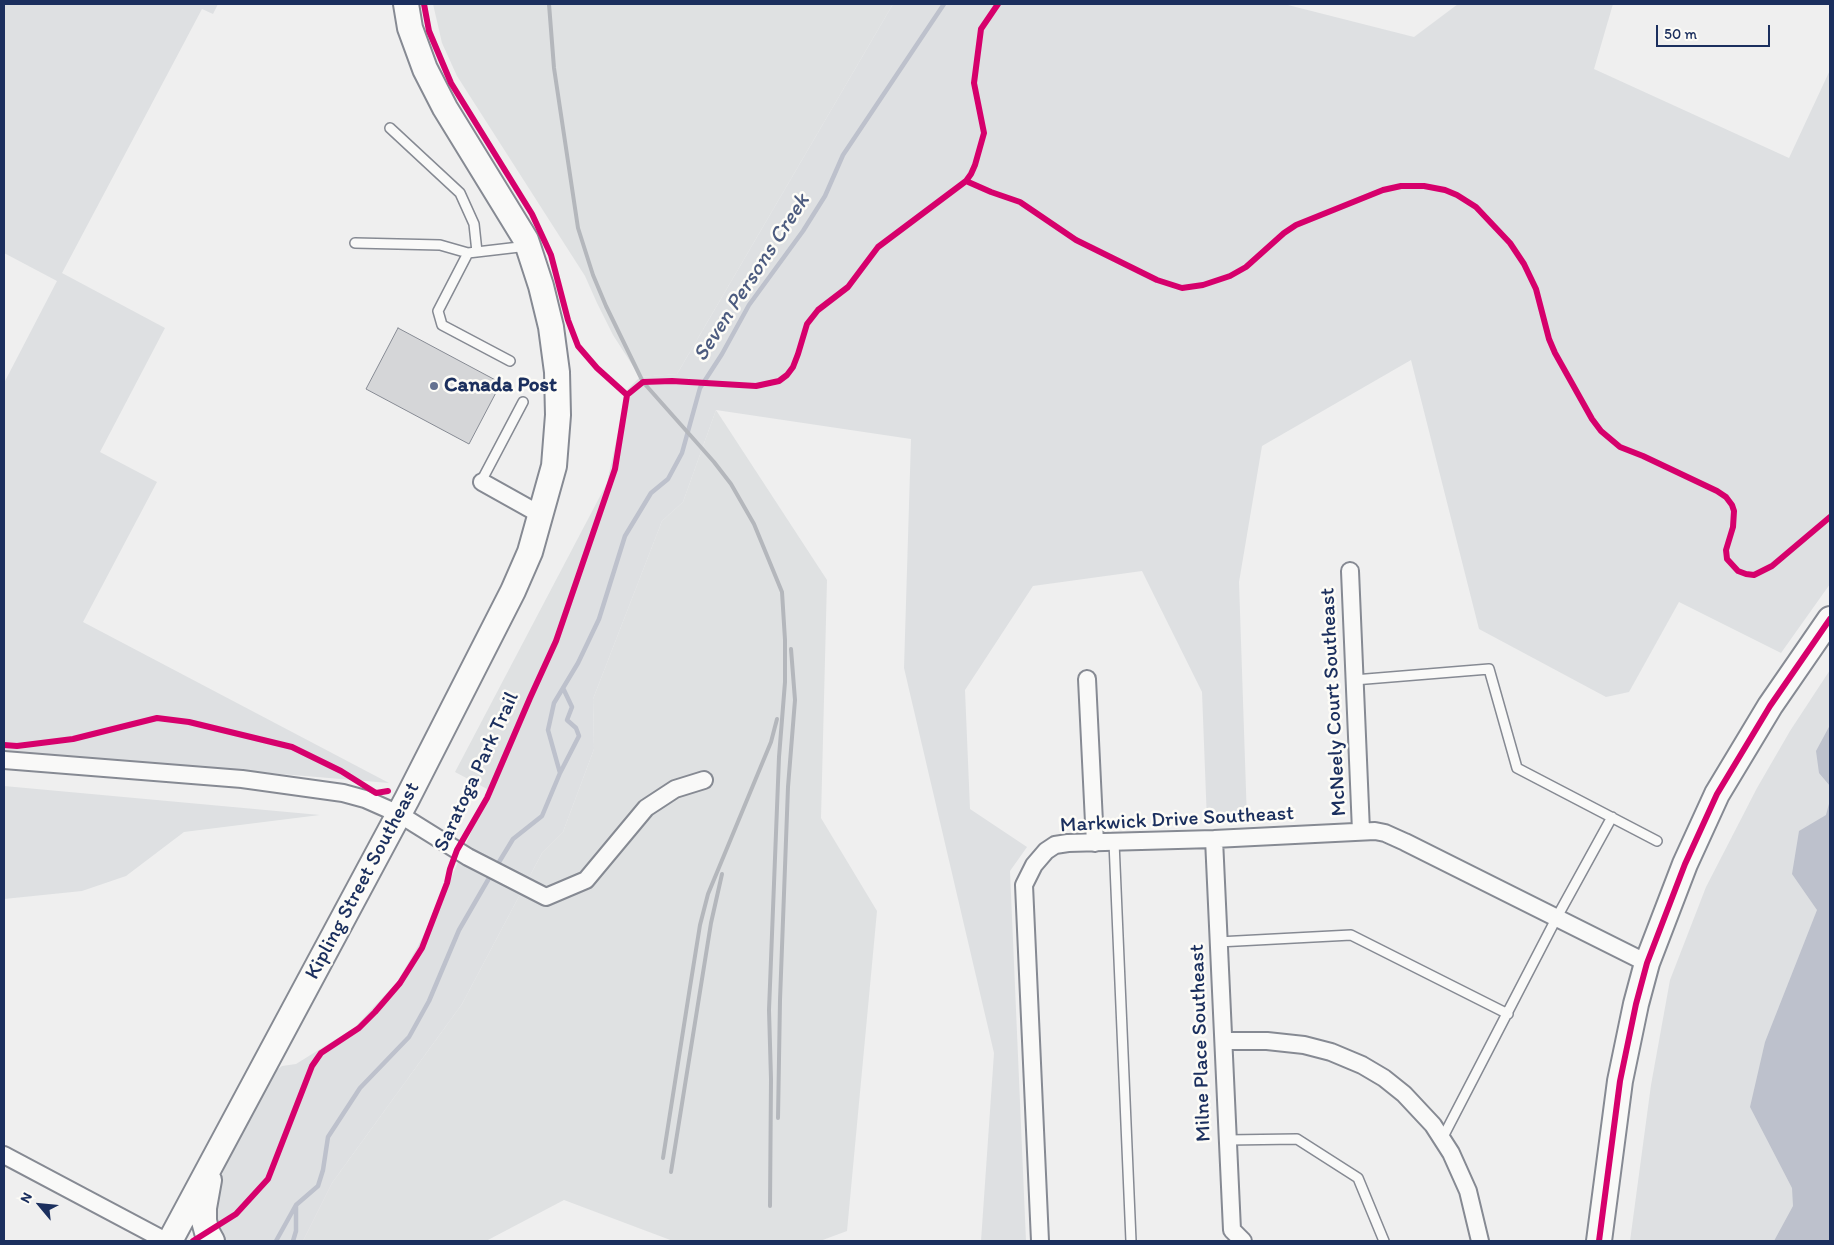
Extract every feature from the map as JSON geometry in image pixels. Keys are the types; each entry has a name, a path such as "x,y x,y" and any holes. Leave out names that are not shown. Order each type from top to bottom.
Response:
{"street":[{"name":"Kipling Street Southeast","path":"170,1241 399,814 513,591 530,552 554,466 558,415 557,372 541,286 526,240 445,108 422,61 410,28 406,4"},
{"path":"482,482 541,514"},
{"name":"McNeely Court Southeast","path":"1350,571 1361,831"},
{"path":"1599,1241 1620,1081 1636,1004 1647,963 1684,864 1717,794 1770,706 1830,619"},
{"path":"1087,680 1095,843"},
{"path":"4,760 242,779 342,793 365,799 399,814 468,857 546,897 586,880 646,808 675,789 704,780"},
{"name":"Markwick Drive Southeast","path":"1040,1241 1024,885 1034,865 1046,851 1055,846 1068,843 1214,839 1375,831 1385,833 1405,842 1647,963"},
{"name":"Milne Place Southeast","path":"1214,839 1232,1230 1243,1241"},
{"path":"1224,1041 1267,1041 1304,1045 1347,1058 1384,1078 1419,1108 1443,1137 1452,1152 1468,1191 1480,1241"},
{"path":"212,1241 204,1221 204,1208 207,1187 220,1148"},
{"path":"4,1155 166,1241"}],"lane":[{"path":"390,128 460,193 474,224 473,253 438,311 442,325 510,361"},
{"path":"354,243 440,245 473,253 528,246"},
{"path":"482,482 523,402"},
{"path":"1354,680 1489,669 1517,768 1657,841"},
{"path":"1443,1137 1557,917 1612,817"},
{"path":"1114,842 1131,1241"},
{"path":"1218,942 1351,935 1508,1014"},
{"path":"1227,1140 1297,1139 1358,1178 1384,1241"}],"shaded area":[{"path":"4,4 218,4 213,14 202,9 62,273 165,328 100,452 157,482 83,622 389,783 4,751 4,383 57,281 4,253"},
{"path":"433,4 893,4 677,374 640,377 613,335 585,276 457,76 442,43"},
{"path":"893,4 1284,4 1414,37 1458,4 1613,4 1594,69 1789,158 1830,70 1830,584 1781,653 1679,602 1629,692 1606,697 1479,629 1411,360 1262,446 1239,582 1247,820 1207,822 1202,692 1142,571 1033,586 965,690 970,809 1027,847 1010,871 1026,1241 981,1241 994,1053 904,668 911,439 716,410 683,502 662,521 593,699 594,749 563,832 542,853 462,1004 332,1183 303,1241 221,1241 213,1207 218,1186 225,1166 273,1073 282,1066 296,1064 354,1028 397,982 418,946 445,892 557,635 607,483 627,390 640,377 677,374"},
{"path":"716,410 827,580 821,818 877,911 847,1231 820,1241 673,1241 564,1200 486,1241 303,1241 332,1183 462,1004 542,853 563,832 594,749 593,699 662,521 683,502"},
{"path":"607,483 557,635 489,790 455,772"},
{"path":"1830,670 1830,1241 1630,1241 1651,1085 1670,980 1706,887 1757,788 1790,731"},
{"path":"1830,725 1830,786 1819,773 1816,751"},
{"path":"4,786 320,815 184,832 126,876 82,891 4,899"},
{"path":"1830,800 1830,1241 1774,1241 1793,1206 1792,1188 1750,1107 1765,1042 1817,910 1792,874 1799,831 1826,815"}],"building":[{"name":"Canada Post","path":"398,328 501,383 469,444 366,389"}],"waterway":[{"name":"Seven Persons Creek","path":"496,867 513,839 542,816 560,773 548,730 554,703 578,663 599,619 625,536 651,493 668,479 682,453 700,388 722,354 749,305 803,231 825,196 843,155 944,4"},
{"name":"Seven Persons Creek","path":"560,773 579,736 576,728 567,720 572,707 563,688"},
{"name":"Seven Persons Creek","path":"276,1241 296,1205 318,1186 323,1170 328,1137 360,1088 409,1037 429,1001 459,930 492,873"},
{"name":"Seven Persons Creek","path":"293,1241 296,1231 296,1206"}],"railway":[{"path":"549,4 554,68 578,228 593,275 643,382 731,484 754,524 782,592 785,682 779,757 769,1010 771,1079 770,1206"},
{"path":"778,1118 780,1000 788,787 795,700 791,649"},
{"path":"663,1158 700,925 708,894 771,742 777,719"},
{"path":"671,1172 711,923 722,874"}],"cycle path":[{"path":"424,4 429,31 451,83 532,214 551,255 568,320 578,346 597,368 627,395"},
{"name":"Saratoga Park Trail","path":"193,1241 236,1214 268,1179 312,1066 321,1053 359,1028 375,1012 400,983 422,948 447,883 457,850 487,798 556,641 615,469 627,395 643,382 672,381 756,386 779,381 787,375 793,367 807,324 818,310 848,287 878,247 966,181 971,174 984,133 974,83 981,29 998,4"},
{"path":"966,181 1020,202 1076,240 1157,280 1182,288 1203,285 1230,276 1246,267 1284,233 1296,225 1383,190 1401,186 1424,186 1445,190 1476,207 1510,243 1524,264 1536,289 1549,339 1555,353 1592,419 1601,431 1620,447 1643,456 1726,497 1734,511 1733,527 1726,550 1727,559 1738,571 1754,575 1772,566 1830,517"},
{"path":"1599,1241 1620,1081 1636,1004 1647,963 1685,864 1717,794 1770,706 1830,619"},
{"path":"4,745 17,746 73,739 157,718 189,722 292,747 341,771 376,793 388,791"}],"place":[{"name":"Canada Post","path":"434,386"}]}
